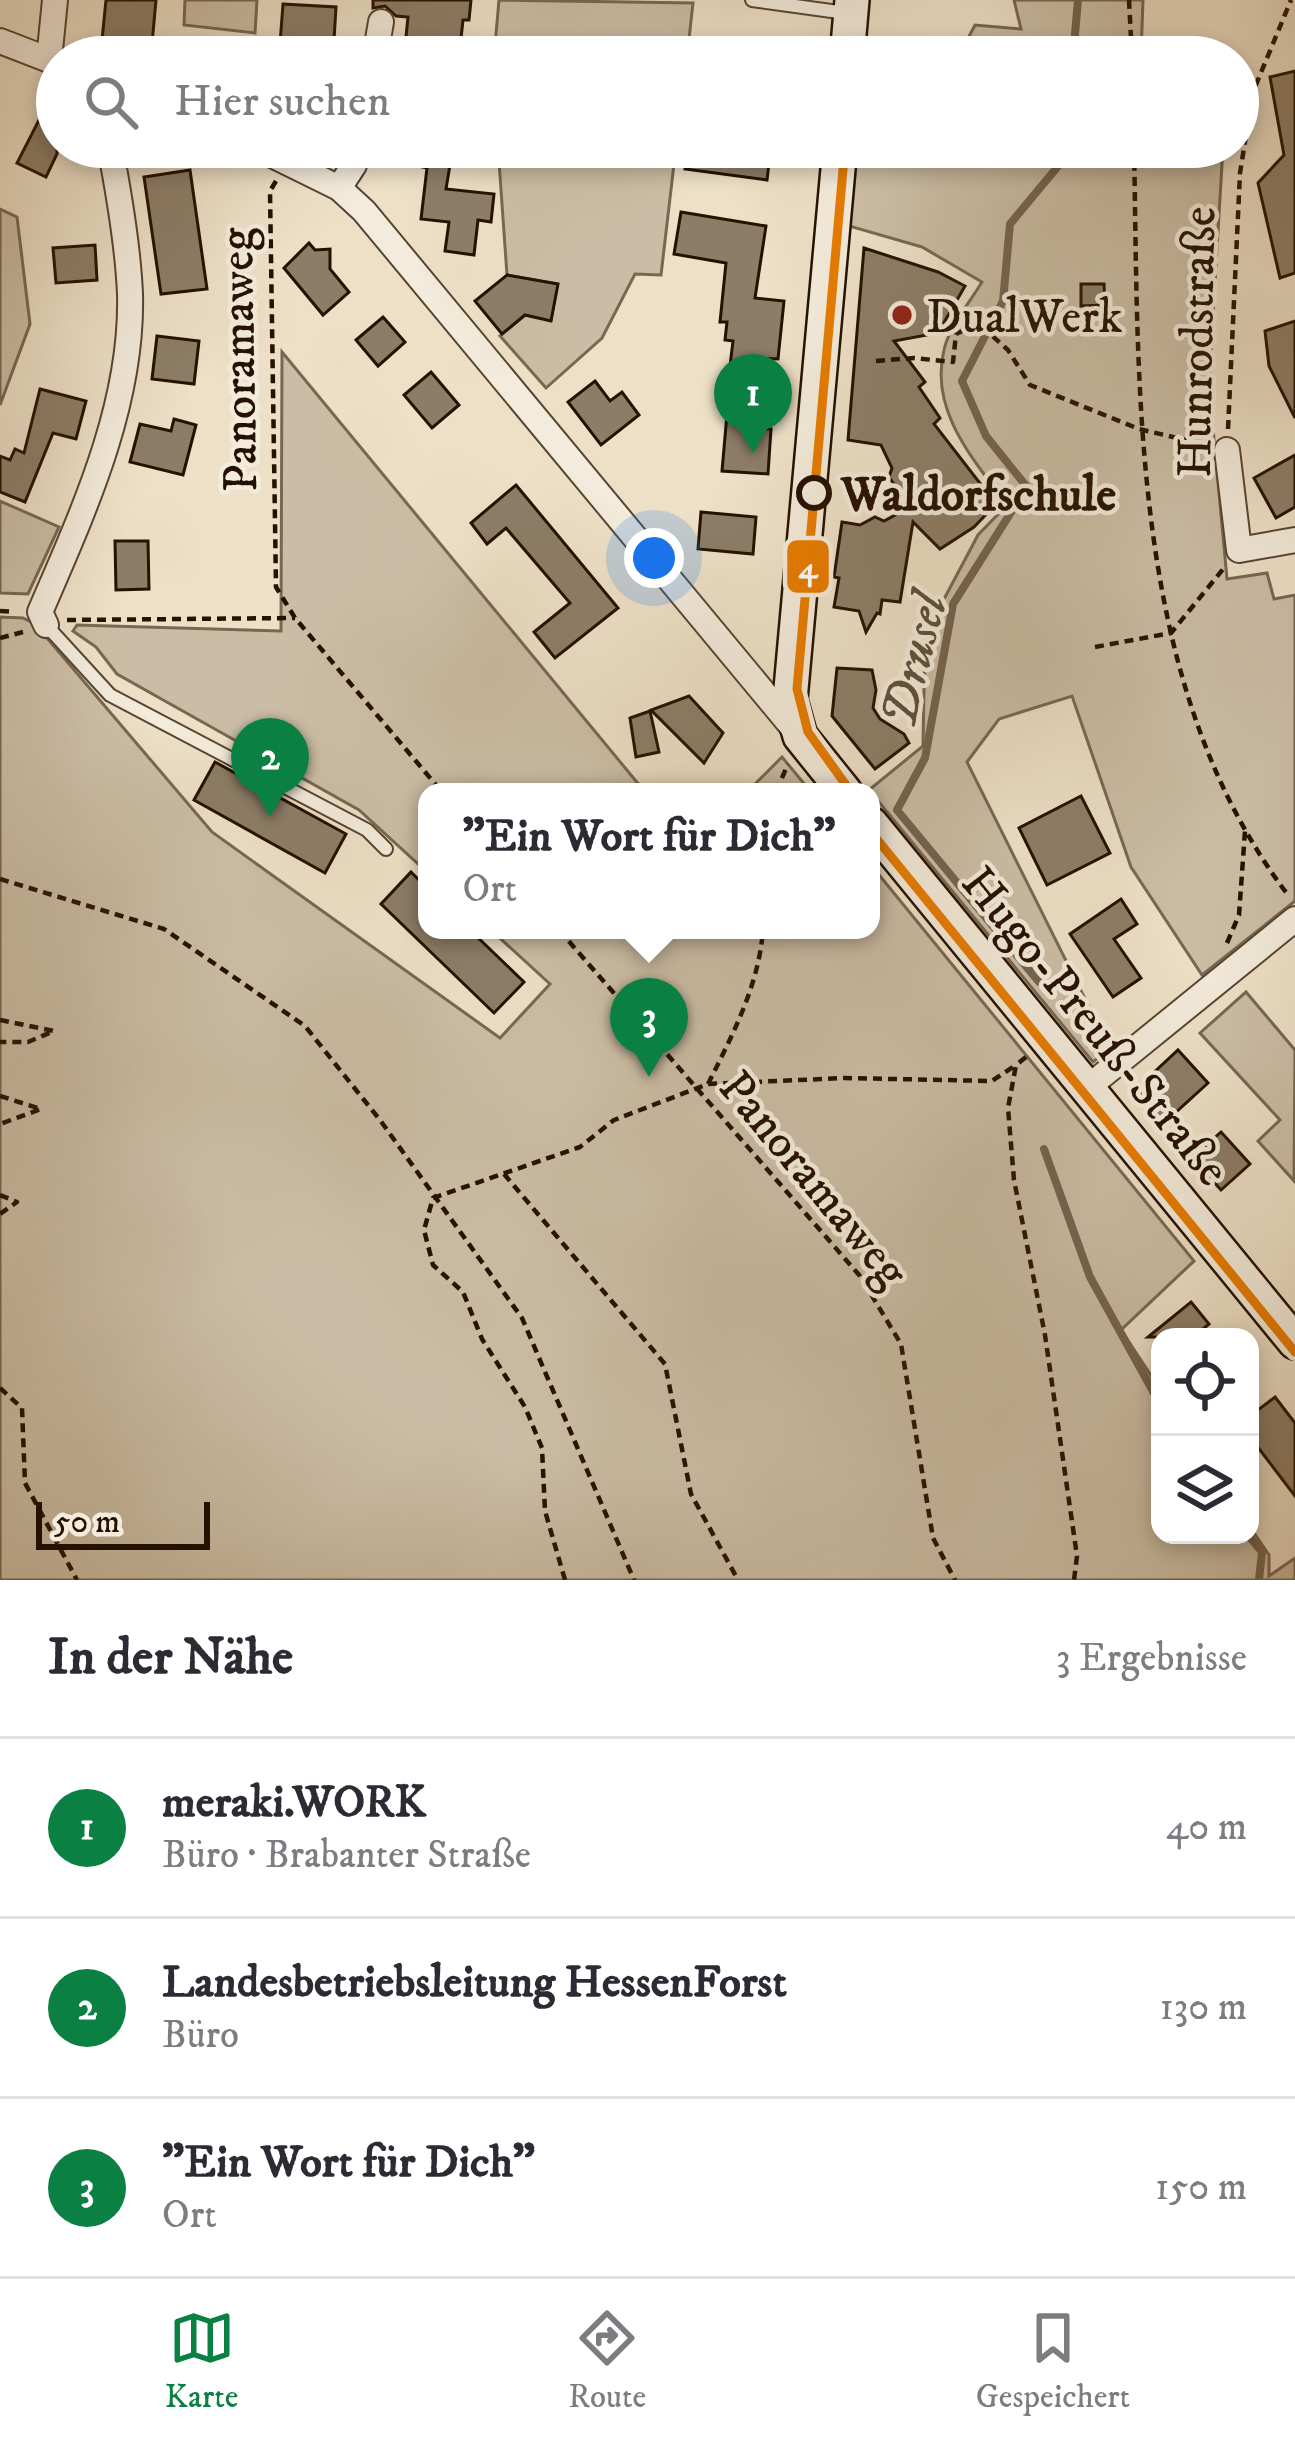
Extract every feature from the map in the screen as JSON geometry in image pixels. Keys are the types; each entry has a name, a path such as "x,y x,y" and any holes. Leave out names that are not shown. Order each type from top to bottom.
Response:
{"street":[{"path":"54,36 55,0"},
{"path":"379,36 381,22"},
{"path":"0,41 36,55"},
{"path":"35,616 82,514 119,399 130,295 113,168"},
{"path":"302,168 340,188 364,212 838,783"},
{"path":"340,188 352,168"},
{"path":"800,736 790,700 791,682 838,168"},
{"name":"Hunrodstraße","path":"1227,450 1239,550"},
{"path":"1239,550 1295,540"},
{"name":"Hugo-Preuß-Straße","path":"880,835 1295,1342"},
{"path":"1087,1088 1295,919"}],"lane":[{"path":"752,0 851,7"},
{"path":"35,616 110,695 367,830 386,849"}],"path":[{"path":"1129,0 1131,36"},
{"name":"Hunrodstraße","path":"1259,75 1291,0"},
{"name":"Panoramaweg","path":"283,168 271,190 276,587 295,617 434,783"},
{"path":"1134,168 1139,429 1171,633 1190,705 1245,831 1295,904"},
{"name":"Hunrodstraße","path":"1227,450 1241,168"},
{"path":"876,362 914,358 953,362 956,334 979,323 1008,350 1030,385 1139,429 1227,450"},
{"path":"1094,647 1171,633 1239,550"},
{"path":"0,611 58,620 295,617"},
{"path":"1211,985 1239,915 1245,831"},
{"path":"0,879 164,929 305,1026 380,1120 522,1318 634,1580"},
{"name":"Panoramaweg","path":"567,939 860,1276 901,1344 933,1538 955,1580"},
{"path":"708,1084 736,1028 762,939"},
{"path":"0,1020 54,1031 28,1042 0,1042"},
{"path":"433,1198 580,1147 614,1120 708,1084 845,1078 992,1081 1047,1039"},
{"path":"1016,1066 1007,1108 1014,1180 1048,1357 1077,1556 1073,1580"},
{"path":"0,1096 40,1109 0,1124"},
{"path":"504,1174 665,1364 691,1494 738,1580"},
{"path":"0,1195 17,1202 0,1214"},
{"path":"433,1198 424,1230 433,1264 463,1292 482,1339 524,1407 542,1448 545,1511 565,1580"},
{"path":"0,1388 22,1408 25,1484 77,1580"}],"shaded area":[{"path":"185,0 257,0 255,33 184,25"},
{"path":"499,0 693,3 689,36 496,36"},
{"path":"1014,0 1143,0 1142,36 969,36 975,25 1021,29"},
{"path":"499,168 674,168 661,275 635,274 602,338 546,388 500,336 525,315 551,320 557,284 507,275"},
{"path":"854,168 1222,168 1209,385 1227,579 1267,573 1274,599 1295,595 1295,901 1202,975 1131,867 1072,696 999,719 967,762 1110,1049 1093,1062 880,803 878,783 923,746 925,635 978,535 1007,505 958,434 943,394 941,372 947,341 982,282 922,247 849,226"},
{"path":"0,209 17,217 30,324 0,405"},
{"path":"282,352 638,783 418,783 418,864 359,810 117,674 96,647 73,631 77,625 281,631"},
{"path":"0,501 59,527 28,594 0,593"},
{"path":"0,617 35,624 212,832 500,1038 550,984 501,939 880,939 880,876 1194,1261 1121,1330 1151,1375 1151,1544 1259,1544 1259,1540 1269,1555 1269,1576 1295,1558 1295,1580 0,1580"},
{"path":"782,757 804,783 756,783"},
{"path":"1246,992 1295,1050 1294,1181 1258,1141 1280,1120 1200,1033"}],"building":[{"path":"106,0 156,0 153,36 102,36"},
{"path":"373,0 471,0 461,36 406,36 408,17 396,16 385,6 373,8"},
{"path":"283,4 336,7 334,36 281,36"},
{"path":"1295,71 1295,273 1280,278 1258,183 1284,155 1270,77"},
{"path":"36,126 36,168 50,168 46,177 17,163"},
{"path":"427,168 450,168 446,189 494,194 491,222 478,220 474,255 445,251 449,222 421,219"},
{"path":"685,168 768,168 767,180"},
{"path":"190,170 207,289 161,294 144,177"},
{"path":"681,212 766,226 755,298 784,301 778,359 759,358 758,368 730,366 733,341 725,340 727,322 720,322 726,263 674,254"},
{"path":"309,243 315,250 330,249 330,269 349,292 323,315 284,268"},
{"path":"95,245 97,280 56,283 53,248"},
{"path":"864,248 965,286 938,333 894,341 925,382 919,387 940,418 934,424 996,504 974,527 940,549 913,522 900,602 882,600 880,614 866,632 859,611 834,607 842,522 860,525 875,517 884,521 910,507 889,477 892,468 881,445 848,440"},
{"path":"507,275 558,284 551,321 525,315 502,334 475,301"},
{"path":"1081,284 1104,284 1105,305 1081,306"},
{"path":"383,317 405,342 378,366 356,340"},
{"path":"1295,321 1295,418 1269,366 1265,331"},
{"path":"157,336 199,341 194,384 152,379"},
{"path":"431,372 459,405 432,428 404,395"},
{"path":"595,381 610,401 622,392 639,415 601,445 568,402"},
{"path":"40,389 86,401 76,439 53,433 25,502 0,492 0,456 10,460 15,449 24,453"},
{"path":"727,414 749,415 748,428 771,429 768,474 722,471"},
{"path":"174,419 196,425 183,475 130,462 140,424 171,431"},
{"path":"1295,455 1295,507 1276,518 1254,478"},
{"path":"516,485 618,608 555,658 534,632 570,603 506,528 487,544 471,523"},
{"path":"701,512 756,517 753,554 698,549"},
{"path":"115,541 148,541 149,589 116,590"},
{"path":"837,668 872,670 873,708 909,743 875,769 832,716"},
{"path":"689,696 723,733 704,763 651,710"},
{"path":"650,711 659,752 636,757 630,718"},
{"path":"215,762 346,834 325,873 194,800"},
{"path":"1081,796 1110,853 1047,885 1019,828"},
{"path":"411,872 418,879 418,939 479,939 524,982 494,1013 381,904"},
{"path":"1121,899 1137,924 1114,939 1141,978 1113,997 1070,934"},
{"path":"1178,1050 1208,1083 1164,1123 1135,1090"},
{"path":"1221,1132 1250,1164 1221,1190 1192,1158"},
{"path":"1191,1302 1209,1324 1204,1328 1159,1328"},
{"path":"1275,1397 1295,1423 1295,1496 1259,1449 1259,1409"}],"waterway":[{"name":"Drusel","path":"1075,36 1078,0"},
{"name":"Drusel","path":"1039,982 897,810 925,758 953,604 1027,487 986,436 962,381 1003,301 1010,224 1057,168"},
{"name":"Drusel","path":"1044,1149 1090,1277 1151,1388"},
{"name":"Drusel","path":"1255,1544 1262,1552 1259,1580"}],"transit line":[{"name":"4","path":"843,168 797,689 808,732 845,783"},
{"name":"4","path":"880,843 1295,1352"}],"place":[{"name":"DualWerk","path":"902,315"},
{"name":"meraki.WORK","path":"753,453"},
{"name":"Waldorfschule","path":"814,493"},
{"name":"Landesbetriebsleitung HessenForst","path":"270,817"},
{"name":"\"Ein Wort für Dich\"","path":"649,1077"}]}
